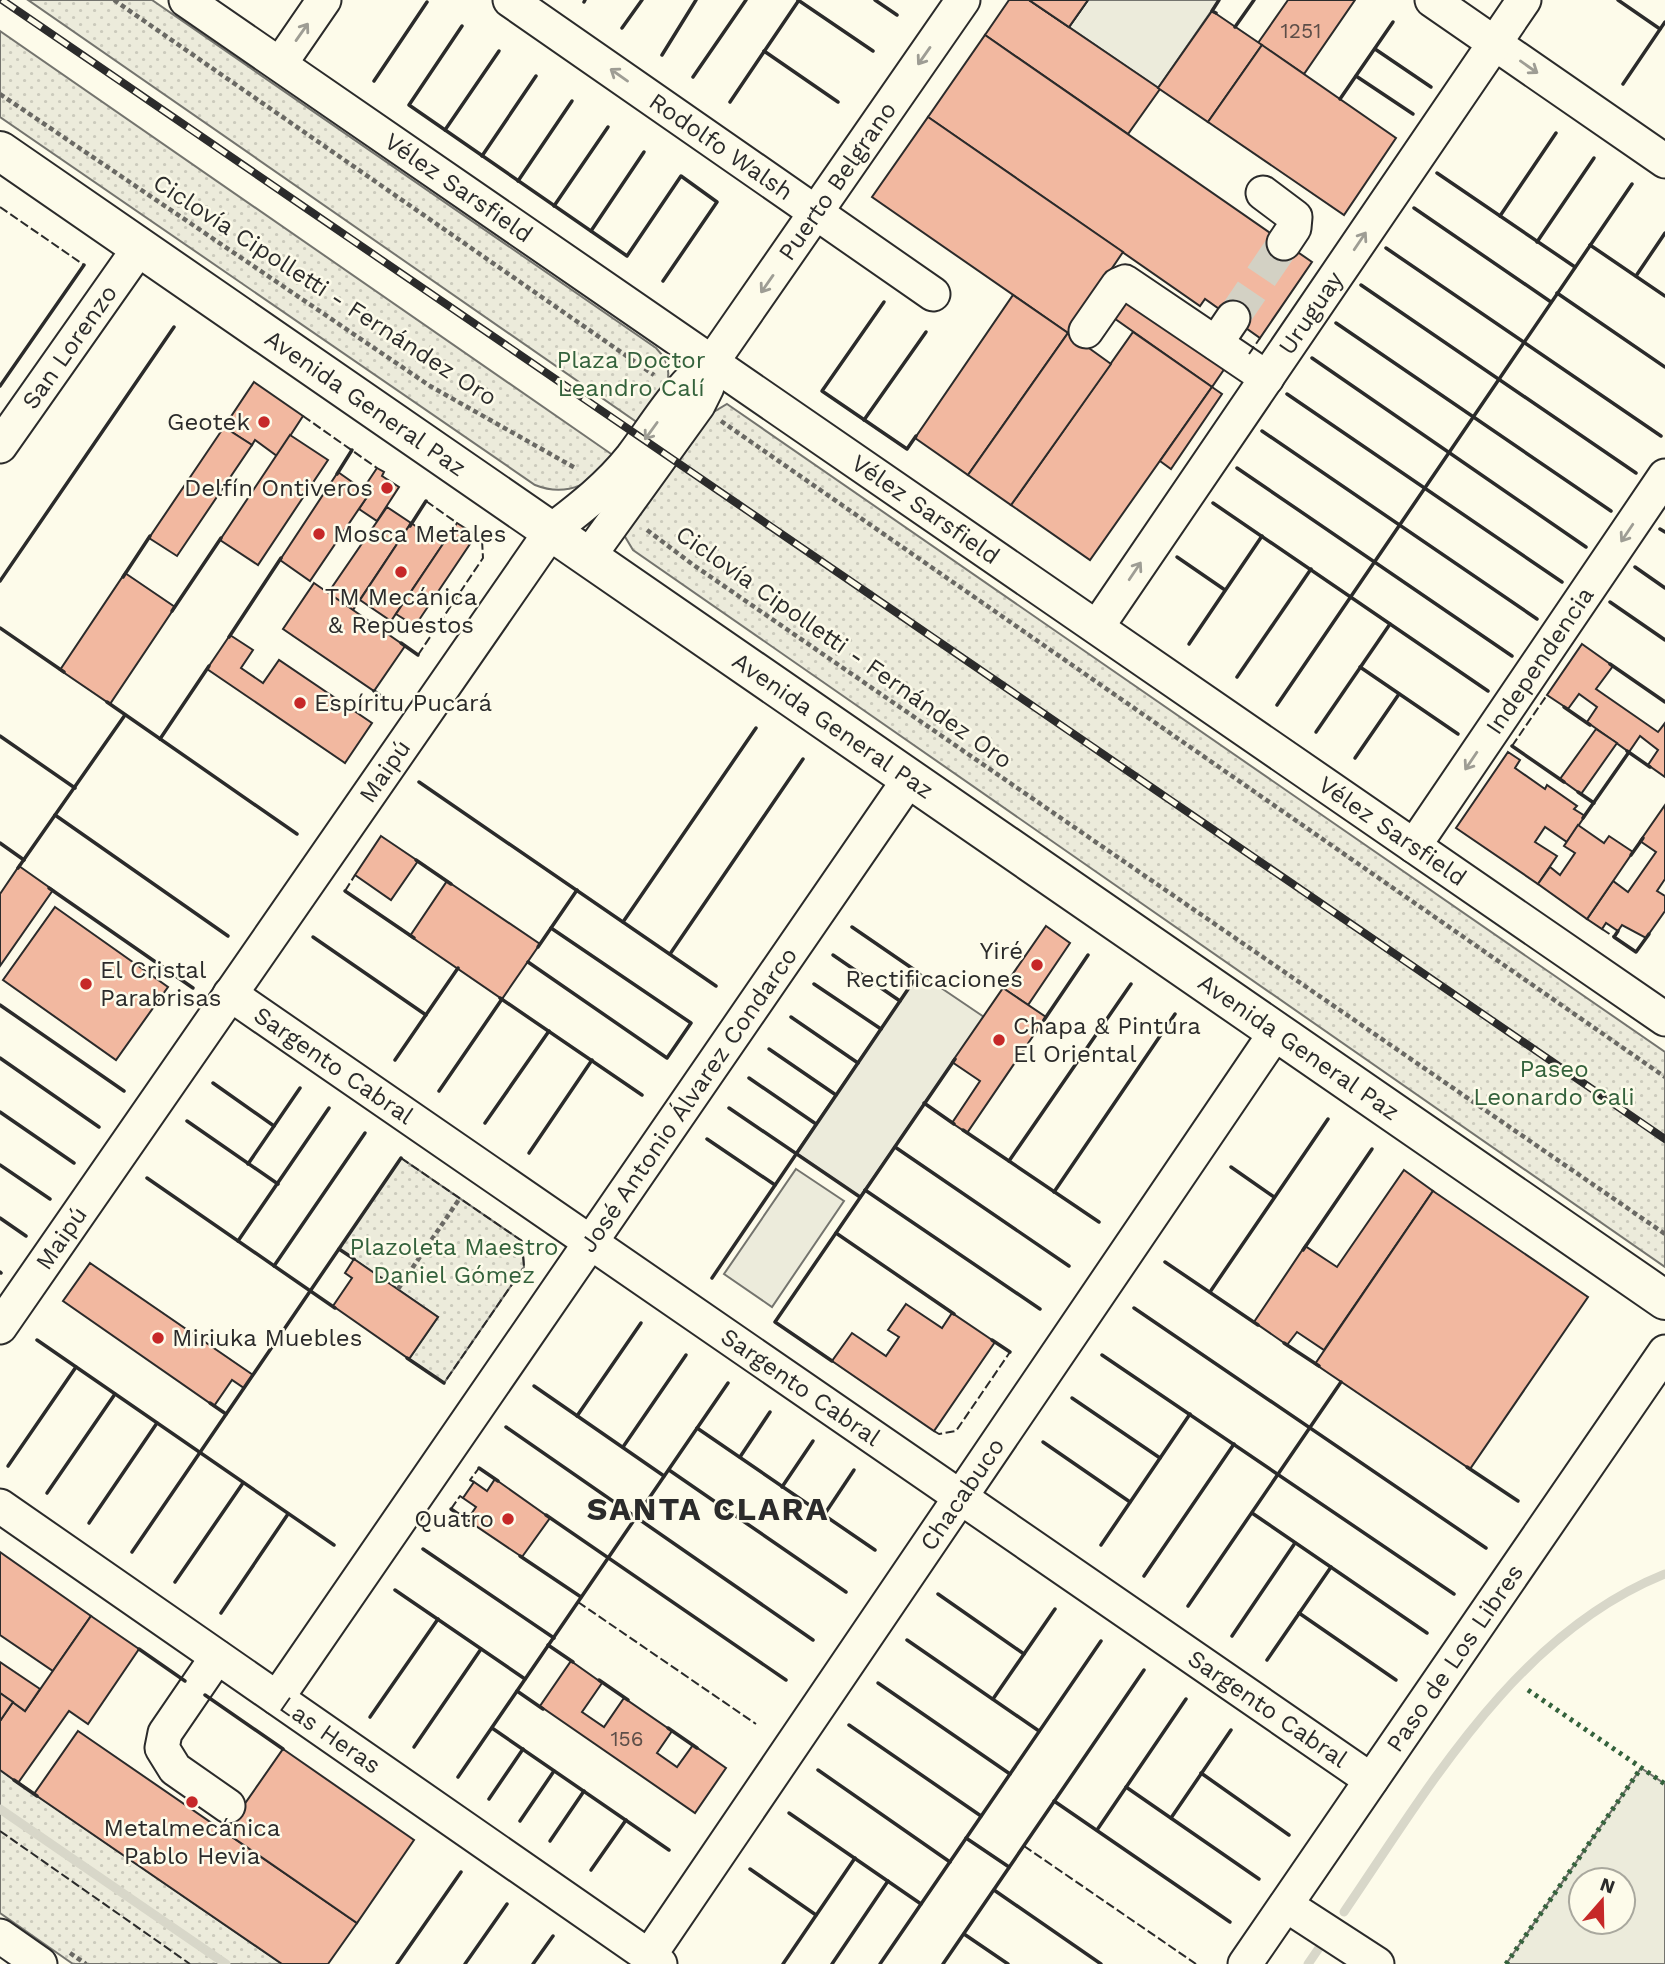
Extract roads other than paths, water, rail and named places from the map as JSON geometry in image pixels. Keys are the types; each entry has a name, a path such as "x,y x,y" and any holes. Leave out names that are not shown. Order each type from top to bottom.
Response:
{"main road":[{"name":"Avenida General Paz","path":"0,151 1665,1300"}],"street":[{"name":"Vélez Sarsfield","path":"186,0 1665,1019"},
{"path":"280,64 324,0"},
{"name":"Rodolfo Walsh","path":"510,0 933,294"},
{"name":"Puerto Belgrano","path":"712,362 963,0"},
{"path":"1432,0 1665,161"},
{"name":"Uruguay","path":"1097,627 1524,0"},
{"path":"1263,193 1295,217 1294,228 1284,243"},
{"name":"San Lorenzo","path":"0,446 140,247"},
{"path":"1086,331 1118,285 1125,282 1224,331 1267,378"},
{"name":"Maipú","path":"589,556 632,456 688,399 712,362"},
{"name":"Independencia","path":"1414,846 1665,476"},
{"name":"Maipú","path":"0,1327 552,530 614,498"},
{"name":"José Antonio Álvarez Condarco","path":"277,1698 910,778"},
{"name":"Sargento Cabral","path":"230,994 1371,1780"},
{"name":"Chacabuco","path":"655,1960 961,1497 1276,1031"},
{"name":"Paso de Los Libres","path":"1245,1964 1665,1352"},
{"name":"Las Heras","path":"0,1506 655,1960"},
{"path":"217,1657 165,1733 162,1748 176,1769 228,1806"},
{"path":"1286,1905 1377,1964"},
{"path":"0,1936 40,1964"}],"waterway":[{"path":"1344,1912 1444,1766 1481,1718 1521,1674 1564,1634 1612,1601 1665,1574"},
{"path":"0,1809 226,1964"},
{"path":"1308,1964 1319,1948"}],"tunnel":[{"path":"1233,318 1284,243"}],"railway":[{"path":"2,0 1665,1139"}],"place":[{"name":"Geotek","path":"264,422"},
{"name":"Delfín Ontiveros","path":"387,488"},
{"name":"Mosca Metales","path":"319,534"},
{"name":"TM Mecánica & Repuestos","path":"401,572"},
{"name":"Espíritu Pucará","path":"300,703"},
{"name":"Yiré Rectificaciones","path":"1037,965"},
{"name":"El Cristal Parabrisas","path":"86,984"},
{"name":"Chapa & Pintura El Oriental","path":"999,1040"},
{"name":"Miriuka Muebles","path":"158,1338"},
{"name":"Quatro","path":"508,1519"},
{"name":"Metalmecánica Pablo Hevia","path":"192,1802"}],"district":[{"name":"SANTA CLARA","path":"708,1509"}],"park label":[{"name":"Plaza Doctor Leandro Calí","path":"631,374"},
{"name":"Paseo Leonardo Cali","path":"1554,1083"},
{"name":"Plazoleta Maestro Daniel Gómez","path":"454,1261"}]}
